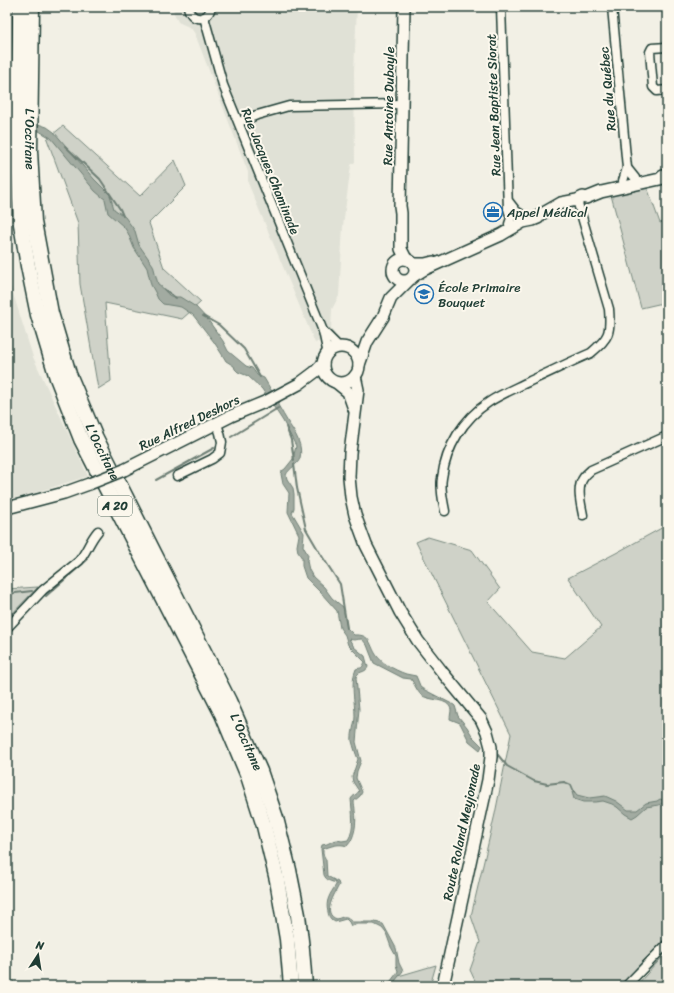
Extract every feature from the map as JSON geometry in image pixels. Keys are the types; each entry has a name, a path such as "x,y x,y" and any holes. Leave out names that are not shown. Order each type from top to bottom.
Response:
{"highway":[{"name":"L'Occitane","path":"20,7 18,149 21,224 38,314 57,378 81,439 222,714 248,776 264,826 278,880 288,939 291,986"},
{"name":"L'Occitane","path":"32,7 30,151 34,222 51,313 70,374 95,436 229,701 260,771 276,818 292,885 298,914 305,986"}],"main road":[{"name":"Rue Antoine Dubayle","path":"392,293 412,278 416,271 401,249 400,206 404,7"},
{"path":"484,239 508,232 523,222 538,218 540,215 561,203 580,199 586,193 596,189 659,175 665,176"},
{"name":"Rue Antoine Dubayle","path":"357,371 367,342 383,317 392,293 394,270 397,258 396,214 400,206"},
{"path":"456,253 432,263 424,264 399,260 394,270 395,278 401,282 412,278 423,270 484,239 524,216 540,215"},
{"name":"Rue Antoine Dubayle","path":"342,348 362,340 373,332"},
{"path":"342,348 352,351 356,355 358,360 357,371 352,380 342,383 314,381 299,384 315,372 329,351 342,348"},
{"path":"323,362 325,374 334,382"},
{"name":"Route Roland Meyjonade","path":"357,371 358,390 350,453 349,477 355,515 366,545 400,612 418,641 481,719 487,732 491,747 488,780 443,986"},
{"name":"Route Roland Meyjonade","path":"334,382 348,392 355,411"},
{"name":"Rue Alfred Deshors","path":"7,508 64,493 124,470 231,416 299,384"}],"street":[{"path":"188,7 189,12 192,15 200,18 209,13 211,7"},
{"name":"Rue Jean Baptiste Siorat","path":"502,7 508,209 511,218 509,224"},
{"name":"Rue du Québec","path":"612,7 627,168 624,184"},
{"name":"Rue Jacques Chaminade","path":"204,17 223,85 323,330 327,350 323,362"},
{"path":"667,47 652,48 650,52 654,87 657,91 667,90"},
{"path":"239,122 289,106 402,104"},
{"path":"627,168 636,181"},
{"path":"446,511 442,495 441,479 445,461 449,449 466,422 489,402 590,353 602,344 608,335 610,323 609,309 580,199"},
{"path":"508,201 516,211 524,216"},
{"name":"Rue Jacques Chaminade","path":"323,330 336,344 342,348"},
{"path":"177,476 212,459 220,452 222,442 217,424"},
{"path":"583,515 580,485 583,478 591,470 667,436"},
{"path":"7,628 43,590 84,555 93,537 98,531"},
{"path":"626,986 667,944"},
{"path":"7,978 7,986"}],"shaded area":[{"path":"173,7 357,7 354,71 355,162 351,165 343,226 339,296 332,309 331,329 335,334 315,343 248,183 248,172 195,34 191,28 178,22"},
{"path":"38,124 47,127 54,132 94,179 110,195 114,209 125,217 135,231 139,245 153,265 158,284 169,295 180,297 196,307 208,320 223,341 228,351 246,366 252,368 257,375 264,378 274,395 281,400 278,405 296,436 301,449 299,460 286,475 293,488 294,494 294,508 292,513 304,533 303,546 308,555 307,561 309,570 313,577 324,587 332,598 343,607 347,628 354,635 360,635 367,638 380,660 394,669 416,676 421,688 454,705 458,716 473,737 482,746 480,750 469,741 460,723 450,719 451,709 449,705 442,701 424,697 418,691 411,679 403,678 374,663 367,645 362,639 349,639 354,647 365,656 368,667 365,671 358,674 356,678 359,709 356,742 361,761 356,778 362,792 354,801 356,815 354,834 350,843 347,846 338,845 323,849 323,854 326,860 327,876 338,882 339,885 330,904 330,913 337,919 346,917 352,922 375,922 383,924 396,948 399,963 403,971 391,986 387,986 398,971 396,956 386,933 382,928 374,924 358,924 351,926 346,919 335,922 329,917 327,908 329,898 336,883 328,880 324,875 321,849 322,845 333,841 348,840 352,831 351,799 359,791 353,782 352,777 358,759 352,741 355,716 353,680 356,669 362,667 365,662 348,645 345,635 340,628 337,611 306,578 302,566 302,558 298,552 297,546 299,535 288,512 289,493 283,484 281,474 293,459 296,446 283,421 262,389 248,376 238,372 234,366 226,361 214,342 193,315 181,307 163,304 158,299 151,285 147,268 134,248 124,227 108,213 105,199 95,191 51,138 39,131"},
{"path":"63,126 140,196 175,160 186,186 149,223 164,268 201,302 182,319 105,303 111,381 98,389 80,284 78,223 47,139"},
{"path":"647,187 660,223 667,221 667,302 641,308 611,195"},
{"path":"7,287 11,287 33,357 88,476 25,496 7,499"},
{"path":"667,525 667,937 621,986 477,985 470,970 480,942 471,916 495,814 511,734 416,542 428,537 472,550 500,589 488,602 532,652 565,658 601,627 568,578"},
{"path":"38,587 7,619 7,589"},
{"path":"574,791 577,795 589,798 605,796 616,801 628,810 637,810 646,803 660,799 667,801 667,804 663,803 646,807 632,818 612,804 603,801 583,802 574,799 572,792"},
{"path":"667,952 667,986 636,986"},
{"path":"436,965 430,986 389,986 395,977"}],"waterway":[{"path":"65,146 100,179 123,216"},
{"path":"164,289 176,298"},
{"path":"203,316 219,325 244,349 260,377"},
{"path":"231,437 278,408"},
{"path":"286,427 291,440 294,460"},
{"path":"156,480 214,448"},
{"path":"294,464 297,488 306,529 340,584 347,628"},
{"path":"46,596 87,560"},
{"path":"7,594 32,591"},
{"path":"498,755 507,766 534,781 547,784 564,782 571,785 574,792"}],"place":[{"name":"Appel Médical","path":"493,212"},
{"name":"École Primaire Bouquet","path":"424,294"}]}
